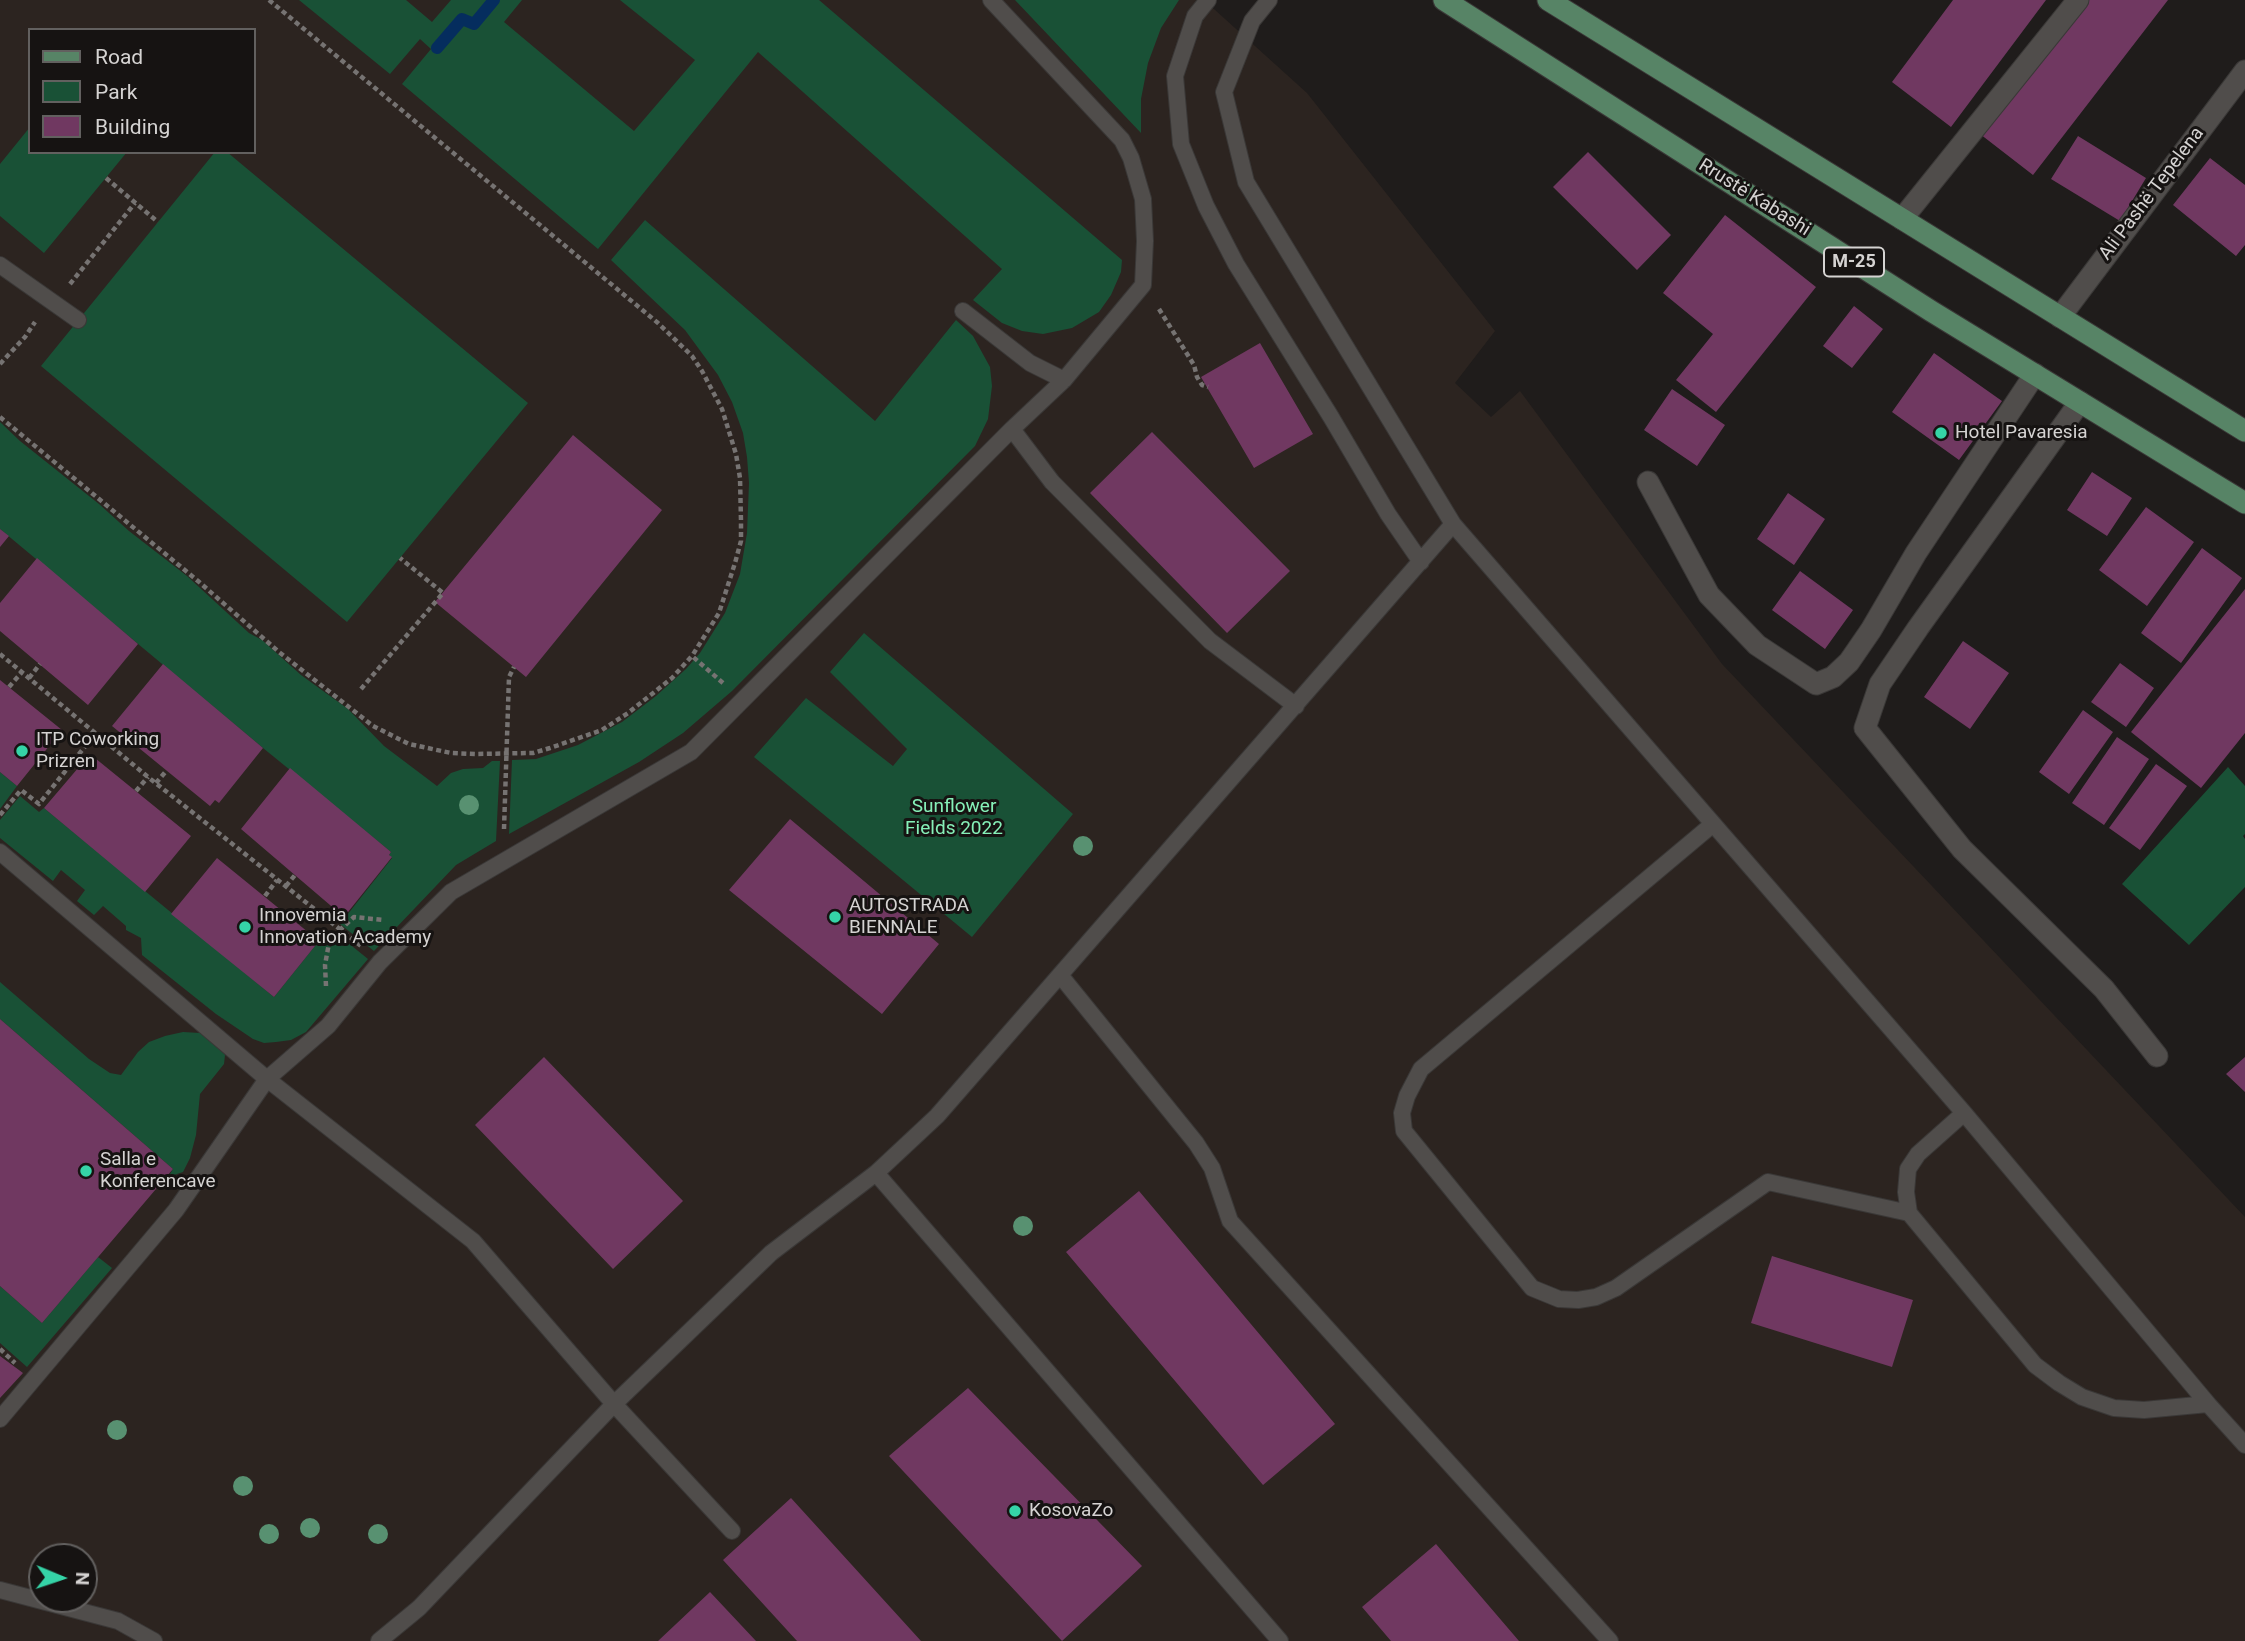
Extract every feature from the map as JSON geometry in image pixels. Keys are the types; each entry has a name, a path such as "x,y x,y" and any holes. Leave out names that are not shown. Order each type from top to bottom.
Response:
{"main road":[{"name":"Rrustë Kabashi","path":"1444,0 1931,311 2245,503"},
{"path":"1548,0 2245,431"}],"street":[{"path":"1902,219 2078,0"},
{"name":"Ali Pashë Tepelena","path":"2060,317 2245,71"},
{"path":"1648,482 1709,595 1758,645 1816,684 1833,677 1849,662 1916,553 2035,374"},
{"path":"2080,402 1881,684 1866,728 1962,849 2104,989 2157,1056"}],"lane":[{"path":"0,1419 176,1210 267,1079 328,1026 380,962 452,892 691,752 1063,380 1143,285 1143,199 1131,158 1122,141 991,0"},
{"path":"1208,0 1195,16 1175,76 1181,144 1206,206 1236,264 1331,416 1388,514 1421,562"},
{"path":"1269,0 1252,21 1224,92 1246,182 1453,524 1964,1113 2208,1404 2245,1444"},
{"path":"0,265 79,320"},
{"path":"963,311 1030,363 1063,380"},
{"path":"1013,429 1052,482 1210,641 1296,706"},
{"path":"379,1641 419,1608 614,1404 771,1253 876,1173 937,1116 1453,524"},
{"path":"1713,824 1421,1069 1406,1096 1402,1113 1404,1131 1532,1288 1559,1299 1596,1297 1616,1288 1768,1182 1909,1213"},
{"path":"0,852 267,1079 473,1241 614,1404 732,1531"},
{"path":"1060,975 1196,1143 1212,1168 1230,1221 1609,1641"},
{"path":"1964,1113 1918,1154 1908,1169 1906,1192 1909,1213 2035,1365 2082,1397 2113,1408 2144,1410 2208,1404"},
{"path":"876,1173 1280,1641"},
{"path":"0,1590 118,1621 154,1641"}],"path":[{"path":"0,417 198,581 279,652 373,726 409,744 451,753 506,755 533,753 550,748 602,730 663,686 692,656 719,613 741,541 740,478 736,454 718,401 702,371 692,356 658,323 269,0"},
{"path":"106,178 158,222"},
{"path":"0,365 135,203"},
{"path":"1143,285 1194,365 1202,385 1208,387"},
{"path":"361,690 443,593 400,558"},
{"path":"0,654 148,777 380,962"},
{"path":"692,656 741,702"},
{"path":"29,678 40,664"},
{"path":"504,808 509,677 514,667"},
{"path":"9,687 22,672"},
{"path":"0,815 21,790 38,803 96,734"},
{"path":"156,783 167,770"},
{"path":"136,791 148,777"},
{"path":"286,887 295,875"},
{"path":"265,896 278,880"},
{"path":"328,1026 325,965 329,943 341,929"}],"shaded area":[{"path":"0,0 1204,0 1307,93 1495,331 1455,383 1491,417 1520,391 1722,664 2245,1217 2245,1641 0,1641"}],"green space":[{"path":"299,0 406,0 432,22 451,0 522,0 504,22 634,131 695,60 620,0 819,0 1122,260 1121,272 1111,295 1099,312 1072,328 1043,334 1022,331 1002,323 973,300 1002,269 758,52 598,249 402,84 431,49 420,39 390,74"},
{"path":"1015,0 1179,0 1161,28 1148,63 1141,99 1141,133"},
{"path":"28,129 28,154 125,154 44,253 0,216 0,164"},
{"path":"213,154 229,154 528,403 347,622 41,366"},
{"path":"645,220 875,421 956,320 973,336 990,367 992,386 988,419 975,446 732,691 683,733 639,762 509,834 512,760 536,759 578,745 622,722 656,696 700,653 725,613 740,574 747,533 749,483 743,433 732,402 718,375 685,330 611,260"},
{"path":"0,422 129,531 187,576 249,633 262,640 301,675 348,709 384,746 437,786 451,773 483,768 492,761 500,761 496,841 456,865 374,951 340,924 392,858 389,855 391,852 0,529"},
{"name":"Sunflower Fields 2022","path":"864,633 1073,814 972,937 754,757 806,698 893,766 907,749 830,672"},
{"path":"2228,767 2245,786 2245,887 2189,945 2122,884"},
{"path":"0,772 17,786 0,809"},
{"path":"20,796 39,812 44,808 274,997 319,941 331,947 336,939 342,938 368,959 306,1032 291,1040 276,1042 264,1043 253,1039 216,1014 142,955 141,938 126,930 126,926 103,906 94,915 77,901 85,890 61,870 53,881 0,838 0,820"},
{"path":"0,982 89,1059 110,1073 121,1075 149,1042 183,1032 200,1033 223,1049 224,1064 200,1094 196,1135 183,1172 170,1174 173,1169 0,1019"},
{"path":"98,1257 112,1268 27,1367 0,1343 0,1286 42,1323"}],"building":[{"path":"1953,0 2046,0 1951,127 1892,82"},
{"path":"2083,0 2168,0 2033,175 1980,134"},
{"path":"2078,136 2146,178 2120,221 2051,179"},
{"path":"1588,152 1671,235 1637,270 1553,187"},
{"path":"2210,158 2245,185 2245,245 2236,256 2173,205"},
{"path":"1725,215 1816,287 1716,412 1676,380 1713,334 1663,293"},
{"path":"1854,306 1883,329 1852,368 1823,346"},
{"path":"1260,343 1313,434 1254,468 1201,377"},
{"path":"1934,353 2002,401 1959,460 1892,412"},
{"path":"1672,389 1725,425 1697,466 1644,430"},
{"path":"1152,432 1290,571 1227,633 1090,493"},
{"path":"573,435 662,510 526,677 435,602"},
{"path":"2092,472 2132,498 2107,536 2067,510"},
{"path":"1788,493 1825,519 1794,565 1757,539"},
{"path":"2146,507 2194,542 2147,606 2099,570"},
{"path":"0,529 9,536 0,547"},
{"path":"2202,548 2242,578 2181,663 2141,633"},
{"path":"37,558 138,644 88,705 0,631 0,603"},
{"path":"1800,571 1853,610 1825,649 1772,610"},
{"path":"2245,589 2245,733 2201,788 2131,732"},
{"path":"1963,641 2009,673 1970,729 1924,697"},
{"path":"2120,663 2154,688 2126,727 2091,702"},
{"path":"163,664 263,748 219,803 215,800 210,806 112,726"},
{"name":"ITP Coworking Prizren","path":"0,680 62,730 17,786 0,772"},
{"path":"2083,710 2113,732 2069,794 2039,772"},
{"path":"2117,737 2149,759 2104,825 2072,803"},
{"path":"90,754 191,836 145,892 44,808"},
{"path":"2156,764 2187,786 2140,850 2109,828"},
{"path":"290,768 391,852 389,855 392,857 344,917 241,829"},
{"name":"AUTOSTRADA BIENNALE","path":"790,819 939,944 882,1014 729,890"},
{"name":"Innovemia Innovation Academy","path":"217,858 319,941 274,997 171,914"},
{"name":"Salla e Konferencave","path":"0,1019 173,1169 42,1323 0,1286"},
{"path":"544,1057 683,1201 613,1269 475,1125"},
{"path":"2245,1057 2245,1092 2226,1074"},
{"path":"1139,1191 1335,1424 1263,1485 1066,1252"},
{"path":"1772,1256 1913,1300 1892,1367 1751,1323"},
{"path":"0,1356 23,1373 0,1398"},
{"name":"KosovaZo","path":"968,1388 1142,1566 1062,1641 889,1456"},
{"path":"791,1498 921,1641 797,1641 723,1560"},
{"path":"1436,1544 1519,1641 1391,1641 1362,1607"},
{"path":"710,1592 756,1641 658,1641"}],"waterway":[{"path":"437,48 462,19 474,24 494,0"}],"place":[{"name":"Hotel Pavaresia","path":"1941,433"},
{"name":"ITP Coworking Prizren","path":"22,751"},
{"name":"AUTOSTRADA BIENNALE","path":"835,917"},
{"name":"Innovemia Innovation Academy","path":"245,927"},
{"name":"Salla e Konferencave","path":"86,1171"},
{"name":"KosovaZo","path":"1015,1511"}]}
